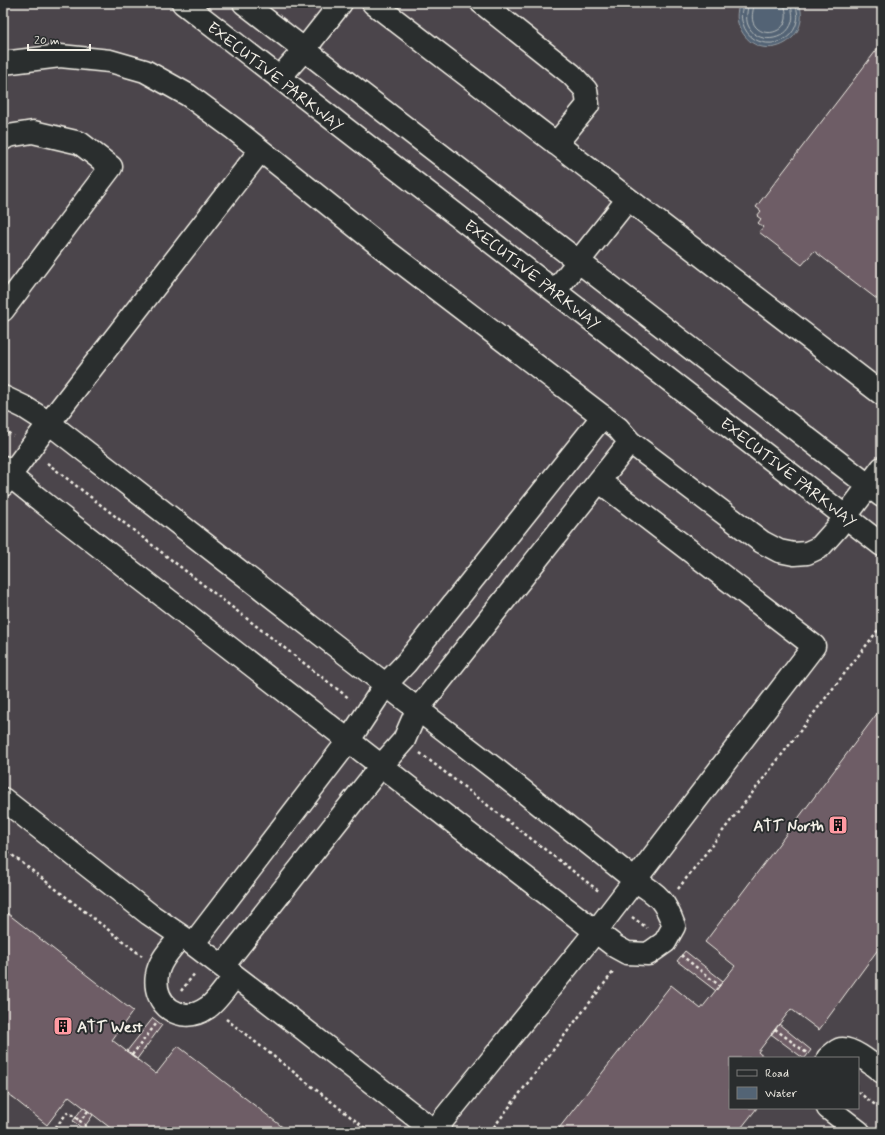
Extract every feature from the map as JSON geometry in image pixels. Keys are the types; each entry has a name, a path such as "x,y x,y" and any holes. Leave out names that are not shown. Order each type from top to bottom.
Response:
{"street":[{"name":"EXECUTIVE PARKWAY","path":"183,3 882,545"},
{"path":"244,3 875,491"},
{"path":"279,78 304,50 341,3"},
{"path":"373,3 882,394"},
{"path":"482,3 570,74 586,90 588,105 556,144"},
{"path":"3,63 60,56 110,61 145,71 188,95 234,129 384,250 618,428 630,442 762,542 779,551 794,554 807,553 820,547 845,517 875,491 882,468"},
{"path":"3,139 8,136 33,132 80,144 111,168 3,310"},
{"path":"3,397 24,407 49,423 661,898 669,911 674,926 671,950 648,954 627,953 616,947 6,476 29,449 49,423 260,151"},
{"path":"555,291 628,199"},
{"path":"602,416 406,663 386,684 366,712 349,740 187,940 162,960 157,974 156,989 161,1002 173,1012 185,1014 197,1013 208,1008 229,971 381,766 404,740 417,710 630,442"},
{"path":"3,799 149,914 229,971 434,1131 596,932 814,646 599,481"},
{"path":"829,1057 836,1051 842,1049 859,1055 882,1072"},
{"path":"829,1109 859,1132"}],"path":[{"path":"3,429 366,712"},
{"path":"676,891 882,625"},
{"path":"404,740 617,905 671,950 679,953 720,986"},
{"path":"490,1132 616,967"},
{"path":"775,1029 812,1057"},
{"path":"859,1093 882,1110"},
{"path":"80,1121 88,1111"},
{"path":"57,1132 54,1129 68,1112 92,1131 91,1132"},
{"path":"3,1126 11,1132"}],"shaded area":[{"path":"3,3 882,3 882,1132 3,1132"}],"water":[{"path":"740,3 799,3 801,17 799,29 792,38 782,45 771,48 760,46 750,41 739,27 737,17"}],"building":[{"path":"882,43 882,303 814,251 802,265 759,232 763,227 758,223 761,219 757,216 761,211 756,207"},
{"name":"ATT North","path":"882,707 882,944 819,1030 791,1009 758,1052 764,1057 729,1057 729,1109 756,1109 738,1132 556,1132 671,985 701,1009 735,966 705,942"},
{"name":"ATT West","path":"3,910 133,1011 112,1040 156,1074 178,1046 289,1132 111,1132 113,1130 69,1096 47,1125 3,1090"},
{"path":"685,951 723,981 716,991 677,961"},
{"path":"153,1018 162,1025 137,1059 127,1051"},
{"path":"779,1024 811,1050 806,1057 802,1057 771,1034"},
{"path":"83,1107 93,1115 83,1129 73,1121"}],"place":[{"name":"ATT North","path":"838,825"},
{"name":"ATT West","path":"63,1026"}]}
